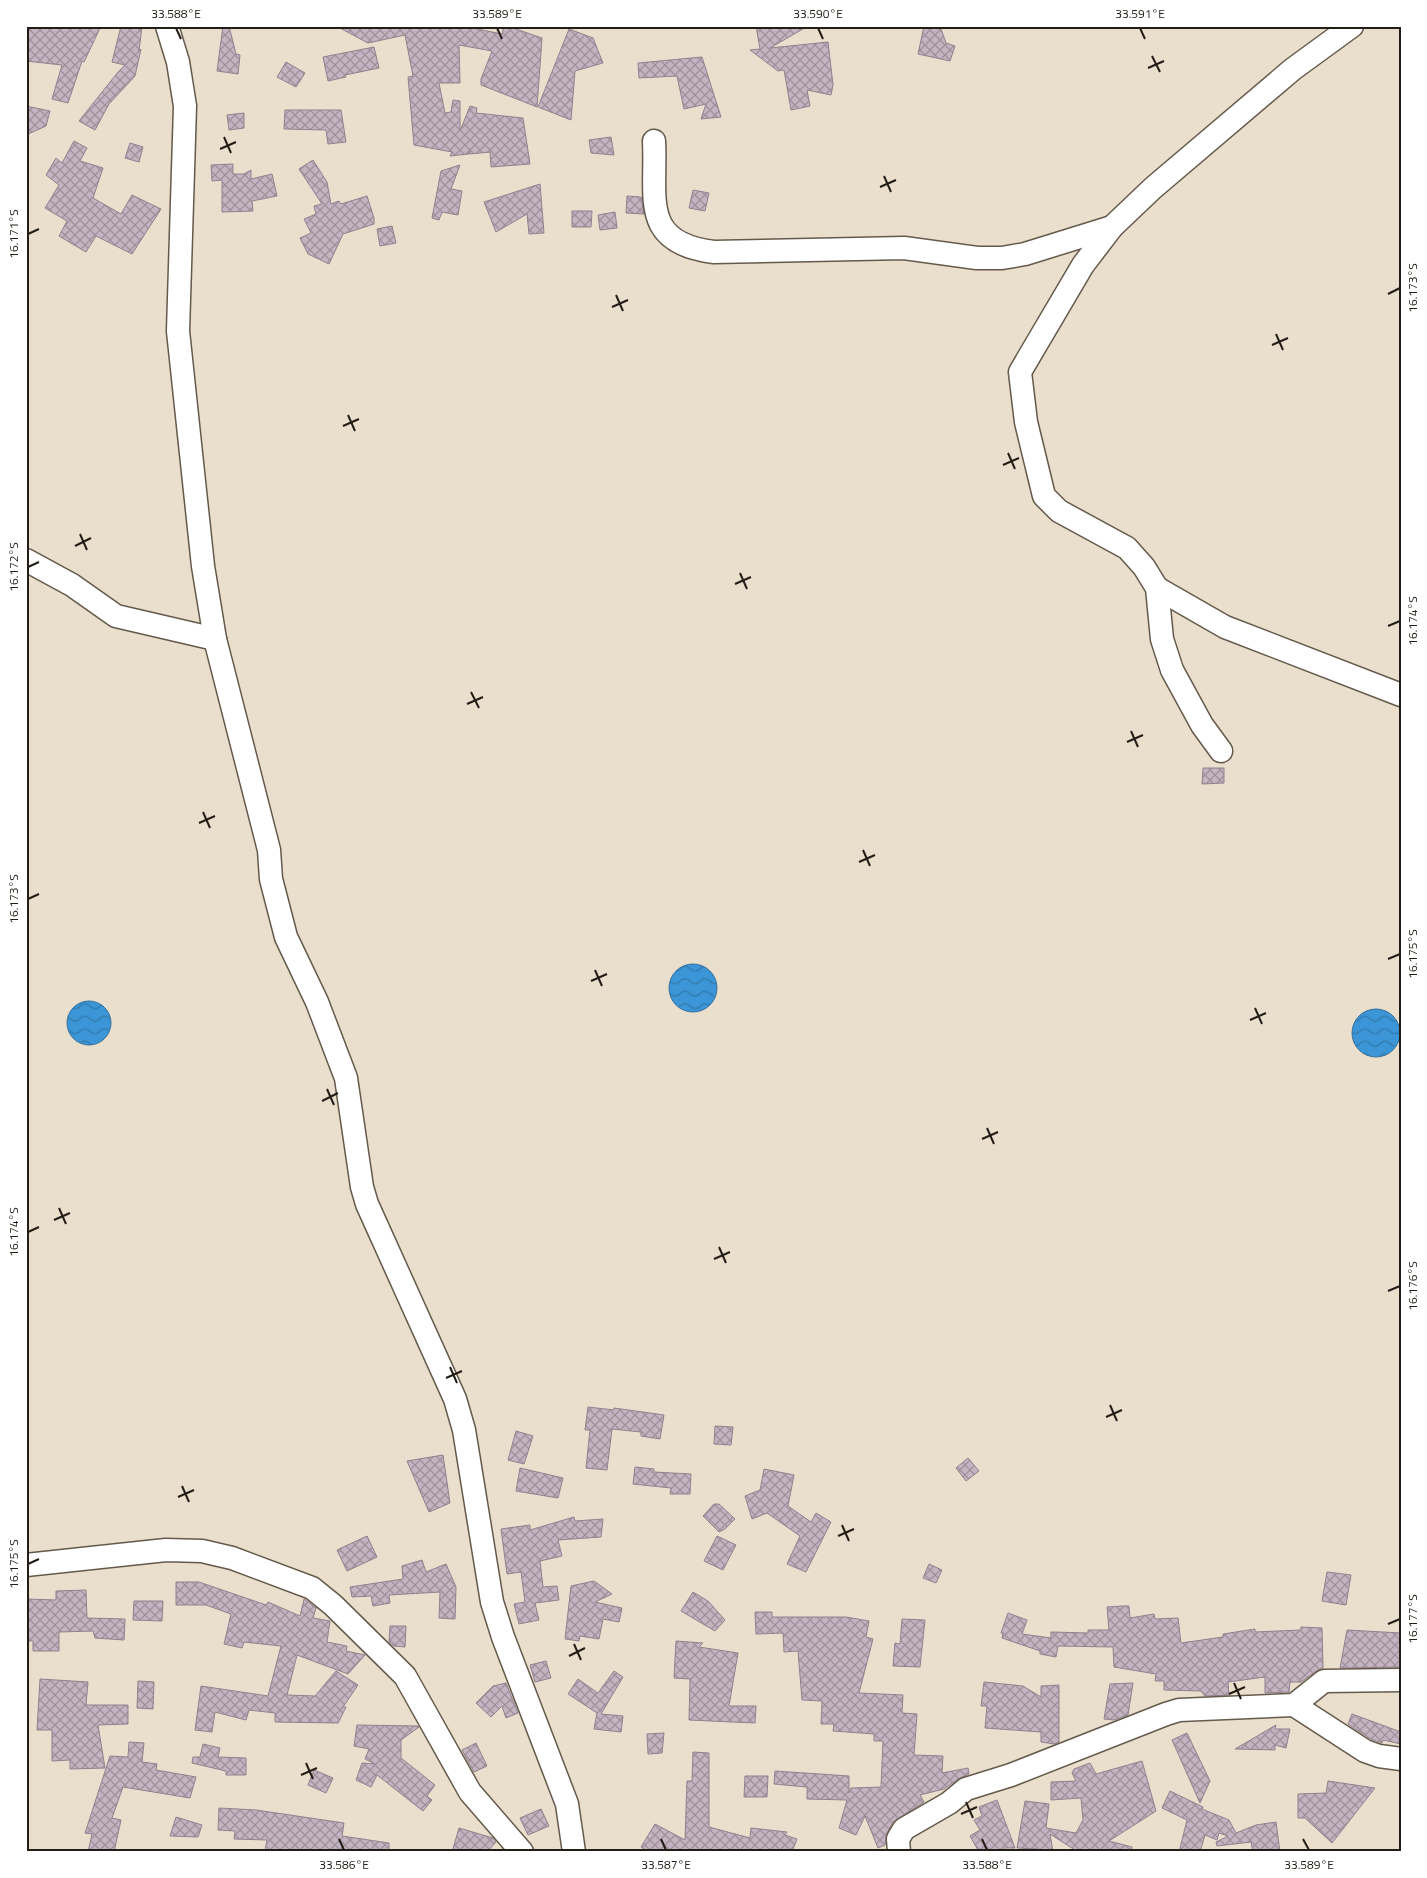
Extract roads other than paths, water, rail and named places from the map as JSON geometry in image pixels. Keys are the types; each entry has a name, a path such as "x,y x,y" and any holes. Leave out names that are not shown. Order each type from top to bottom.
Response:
{"street":[{"path":"167,26 178,62 185,106 178,331 203,566 215,639 269,850 271,879 286,937 318,1002 346,1078 362,1187 367,1204 455,1399 464,1430 492,1602 503,1637 567,1804 574,1852"},
{"path":"1221,750 1202,725 1172,670 1162,639 1157,588 1144,567 1127,548 1059,511 1044,496 1026,422 1020,372 1083,265 1112,227 1153,188 1293,69 1352,26"},
{"path":"654,141 654,206 661,225 676,242 692,250 714,252 904,248 977,258 1002,258 1025,254 1112,227"},
{"path":"26,560 72,585 116,616 215,639"},
{"path":"1157,588 1225,628 1401,694"},
{"path":"26,1565 166,1550 202,1551 232,1558 312,1588 333,1605 405,1676 470,1792 522,1852"},
{"path":"1294,1705 1324,1681 1401,1680"},
{"path":"899,1852 898,1839 904,1830 949,1803 966,1789 1011,1775 1179,1710 1294,1705 1365,1751 1379,1756 1401,1759"}],"water":[{"path":"693,964 702,966 710,971 715,979 717,988 715,997 710,1005 702,1010 693,1012 684,1010 676,1005 671,997 669,988 671,979 676,971 684,966"},
{"path":"93,1001 105,1007 110,1014 110,1032 105,1039 98,1044 85,1045 77,1042 70,1035 67,1019 70,1011 77,1004"},
{"path":"1376,1009 1385,1011 1393,1016 1398,1024 1400,1033 1398,1042 1393,1050 1385,1055 1376,1057 1367,1055 1359,1050 1354,1042 1352,1033 1354,1024 1359,1016 1367,1011"}]}
